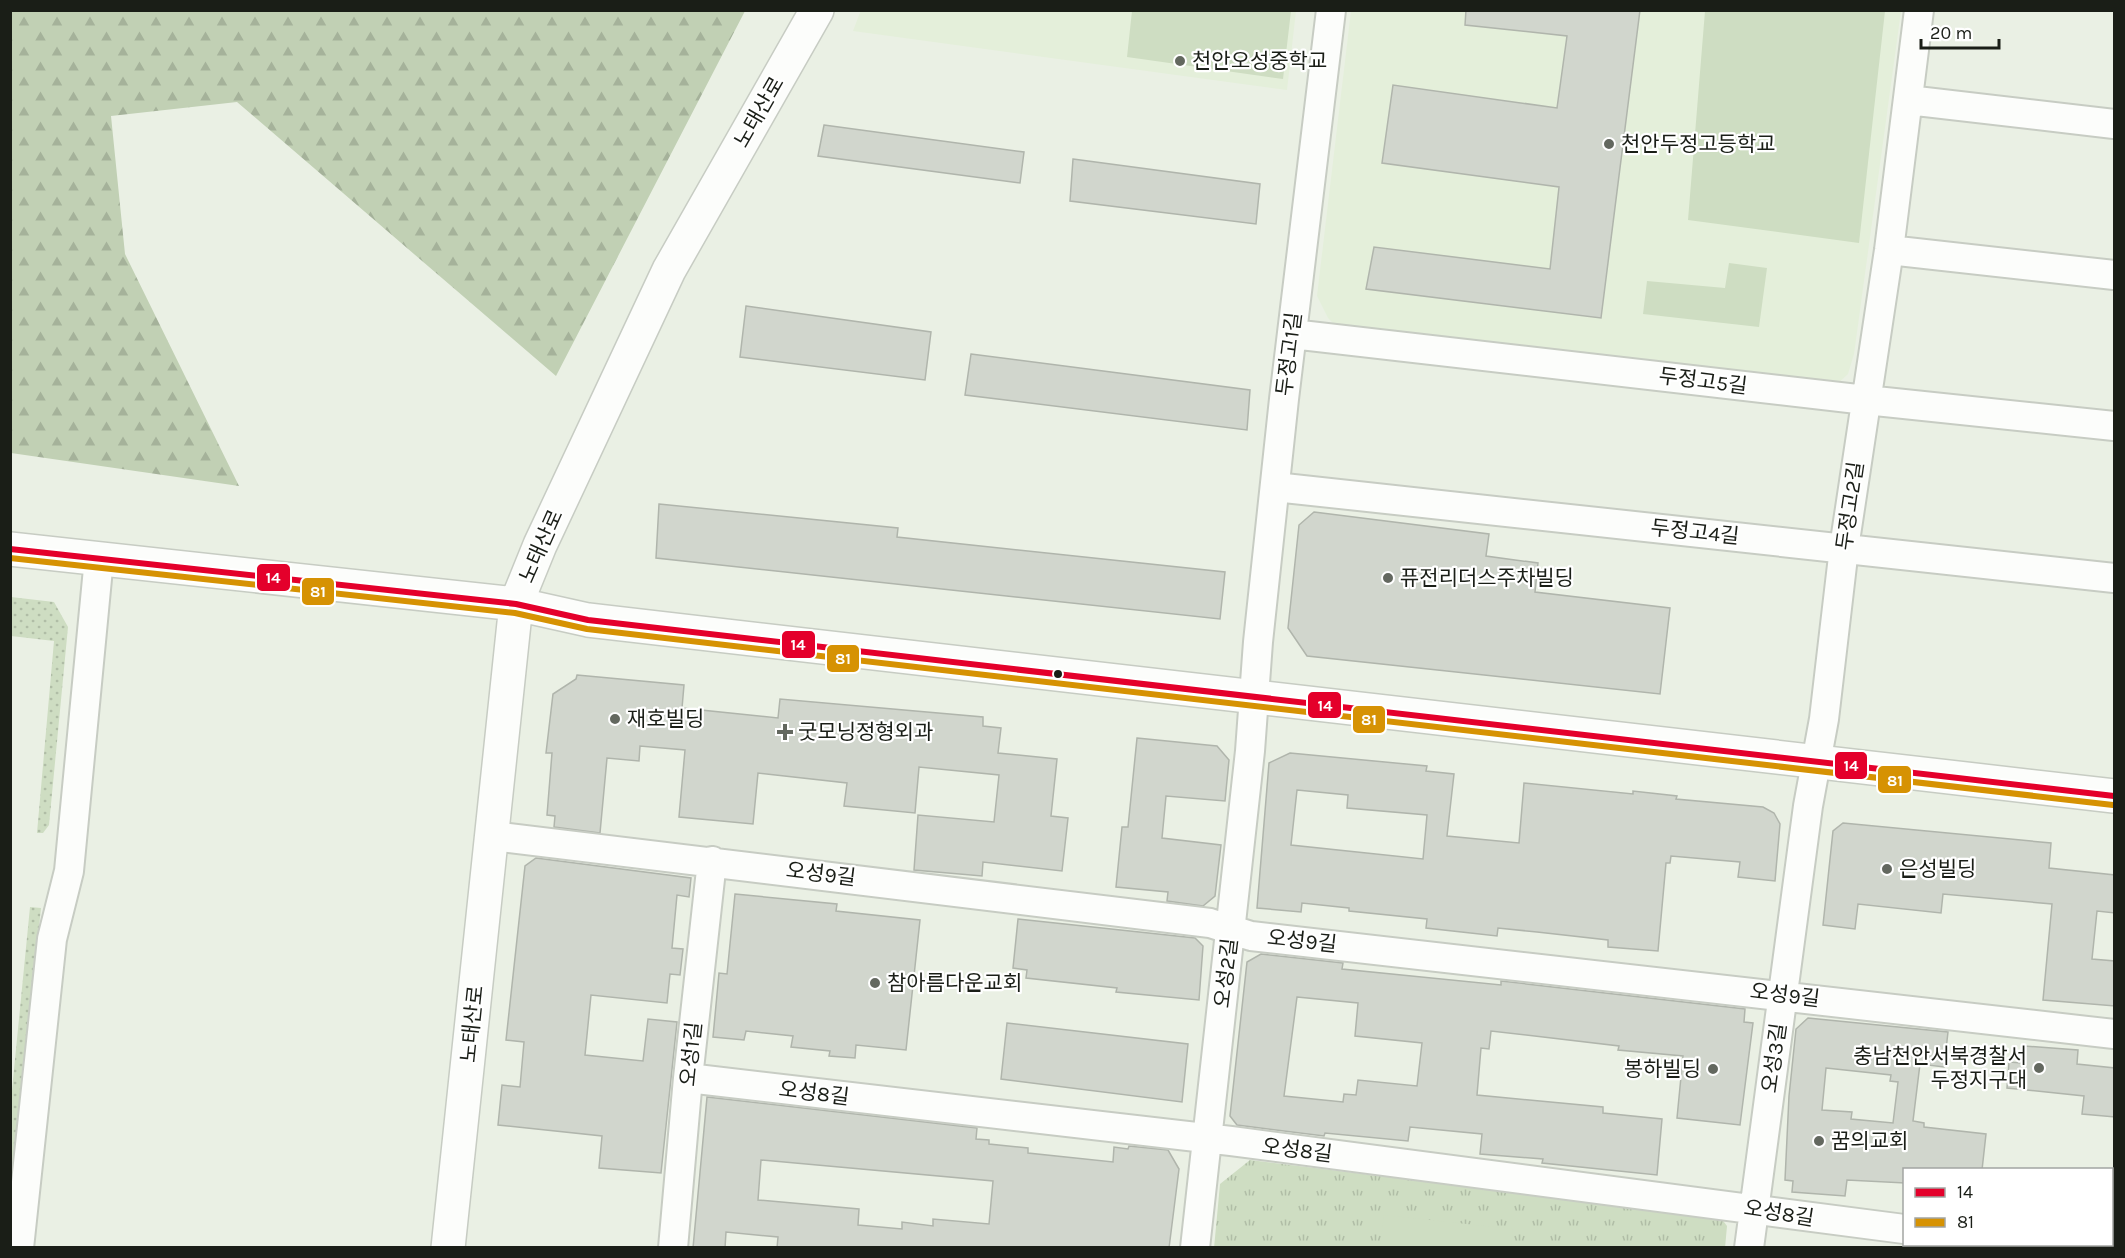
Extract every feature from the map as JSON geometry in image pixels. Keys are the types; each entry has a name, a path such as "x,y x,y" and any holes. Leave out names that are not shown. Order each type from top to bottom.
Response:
{"street":[{"name":"노태산로","path":"448,1248 516,604 540,545 669,270 817,10"},
{"name":"두정고1길","path":"1256,698 1258,642 1331,10"},
{"name":"두정고2길","path":"1817,763 1844,548 1889,250 1919,10"},
{"path":"1908,100 2115,124"},
{"path":"1889,250 2115,275"},
{"name":"두정고5길","path":"1292,334 1866,400 2115,426"},
{"name":"두정고4길","path":"1275,487 2115,578"},
{"path":"10,549 516,604 588,620 1817,763 2115,795"},
{"path":"19,1248 52,939 69,871 99,558"},
{"name":"오성2길","path":"1195,1248 1256,698"},
{"name":"오성3길","path":"1749,1248 1808,806 1817,763"},
{"name":"오성9길","path":"492,836 1210,923 1231,931 2115,1034"},
{"name":"오성1길","path":"673,1248 688,1078 712,861"},
{"name":"오성8길","path":"688,1078 1207,1138 1754,1209 1768,1213 1903,1229"},
{"path":"2042,1246 2059,1248"}],"shaded area":[{"name":"천안오성중학교","path":"861,10 1296,11 1287,90 853,31"},
{"name":"천안두정고등학교","path":"1351,11 1901,11 1854,354 1848,374 1834,387 1341,331 1328,318 1317,296"}],"green space":[{"path":"11,10 745,11 556,376 237,102 111,116 125,254 239,486 11,453"},
{"path":"1132,11 1291,11 1283,79 1127,57"},
{"path":"1705,11 1885,11 1859,243 1688,220"},
{"path":"1729,263 1767,268 1759,327 1643,314 1647,281 1725,288"},
{"path":"11,597 54,602 68,627 49,825 43,833 37,833 54,641 11,636"},
{"path":"30,907 41,908 11,1199 11,1100"},
{"path":"1250,1160 1721,1218 1727,1226 1725,1248 1214,1248 1220,1184"},
{"path":"1384,1215 1513,1229 1511,1247 1380,1247"}],"building":[{"path":"1466,10 1640,10 1601,318 1366,289 1374,247 1550,269 1559,187 1382,163 1393,85 1557,108 1567,36 1465,25"},
{"path":"824,125 1024,152 1020,183 818,156"},
{"path":"1073,159 1260,184 1256,224 1070,201"},
{"path":"746,306 931,332 925,380 740,357"},
{"path":"971,354 1250,390 1247,430 965,395"},
{"path":"659,504 898,528 897,537 1225,572 1220,619 656,558"},
{"name":"퓨전리더스주차빌딩","path":"1314,512 1489,534 1486,556 1538,563 1535,592 1670,608 1660,694 1307,656 1288,628 1299,525"},
{"path":"577,675 684,685 682,708 778,718 780,699 983,717 983,726 1001,728 998,753 1057,759 1051,816 1068,818 1062,871 983,862 982,876 914,870 918,815 994,822 999,775 919,767 915,813 844,806 847,783 758,773 753,824 679,817 685,750 640,746 639,761 607,758 600,833 554,827 555,816 547,815 552,753 546,753 553,694 576,679"},
{"path":"1137,738 1217,746 1229,760 1225,801 1166,796 1162,838 1221,845 1215,896 1203,906 1167,901 1168,892 1116,887 1122,827 1128,827"},
{"path":"1290,753 1427,766 1426,771 1454,774 1447,836 1519,843 1524,783 1633,794 1633,791 1677,796 1676,799 1763,807 1774,813 1780,824 1775,881 1738,877 1740,862 1671,856 1670,863 1666,863 1658,951 1608,947 1608,940 1498,928 1497,936 1426,928 1427,919 1349,911 1349,908 1302,903 1301,912 1257,908 1269,763","holes":["1297,790 1348,795 1347,808 1427,815 1423,859 1291,845"]},
{"path":"1843,823 2051,843 2049,868 2115,875 2115,913 2097,911 2092,959 2115,961 2115,1006 2043,1000 2052,904 1943,894 1941,913 1858,904 1855,929 1823,925 1833,831"},
{"path":"536,858 691,878 689,897 677,895 672,948 683,949 680,975 670,974 667,1003 591,995 585,1055 643,1061 648,1019 677,1022 661,1173 599,1168 602,1136 498,1125 502,1085 520,1087 524,1042 506,1040 525,866"},
{"path":"735,894 837,904 836,911 920,920 906,1050 856,1045 855,1058 829,1056 830,1051 791,1047 793,1036 746,1031 744,1040 713,1037 719,973 727,974"},
{"path":"1018,919 1195,938 1203,946 1199,1000 1116,992 1117,988 1026,978 1027,970 1013,968"},
{"path":"1261,954 1343,963 1342,969 1501,985 1501,981 1745,1009 1744,1022 1753,1023 1740,1125 1677,1118 1683,1056 1618,1050 1619,1046 1491,1031 1489,1049 1481,1048 1477,1095 1603,1107 1603,1113 1662,1119 1657,1175 1542,1163 1543,1159 1480,1154 1482,1134 1410,1127 1408,1141 1325,1133 1324,1136 1237,1125 1230,1116 1247,962","holes":["1297,997 1358,1003 1355,1036 1422,1043 1417,1086 1358,1080 1356,1095 1344,1094 1343,1102 1284,1096"]},
{"path":"1808,1018 1948,1032 1944,1067 1920,1064 1913,1121 1924,1123 1924,1127 1986,1134 1982,1168 1903,1168 1903,1183 1847,1180 1845,1196 1792,1192 1793,1181 1785,1180 1789,1096 1796,1029","holes":["1826,1068 1891,1075 1890,1081 1898,1082 1893,1123 1851,1119 1852,1112 1822,1110"]},
{"path":"1007,1023 1188,1044 1182,1102 1001,1079"},
{"name":"충남천안서북경찰서 두정지구대","path":"2024,1046 2078,1050 2077,1064 2115,1068 2115,1117 2082,1114 2084,1096 2007,1088 2009,1062 2022,1063"},
{"path":"707,1097 977,1128 976,1139 989,1140 989,1144 1028,1148 1028,1153 1113,1162 1114,1147 1128,1149 1129,1146 1168,1150 1179,1169 1169,1248 777,1248 778,1237 726,1232 725,1248 693,1248","holes":["761,1160 993,1181 989,1224 933,1219 933,1226 902,1222 902,1229 858,1225 859,1209 758,1200"]}],"transit line":[{"name":"14","path":"10,549 516,604 588,620 2114,796"},
{"name":"81","path":"10,558 515,613 587,629 2113,805"}],"place":[{"name":"천안오성중학교","path":"1180,61"},
{"name":"천안두정고등학교","path":"1609,144"},
{"name":"퓨전리더스주차빌딩","path":"1388,578"},
{"name":"재호빌딩","path":"615,719"},
{"name":"굿모닝정형외과","path":"785,732"},
{"name":"은성빌딩","path":"1887,869"},
{"name":"참아름다운교회","path":"875,983"},
{"name":"충남천안서북경찰서 두정지구대","path":"2039,1068"},
{"name":"봉하빌딩","path":"1713,1069"},
{"name":"꿈의교회","path":"1819,1141"}]}
